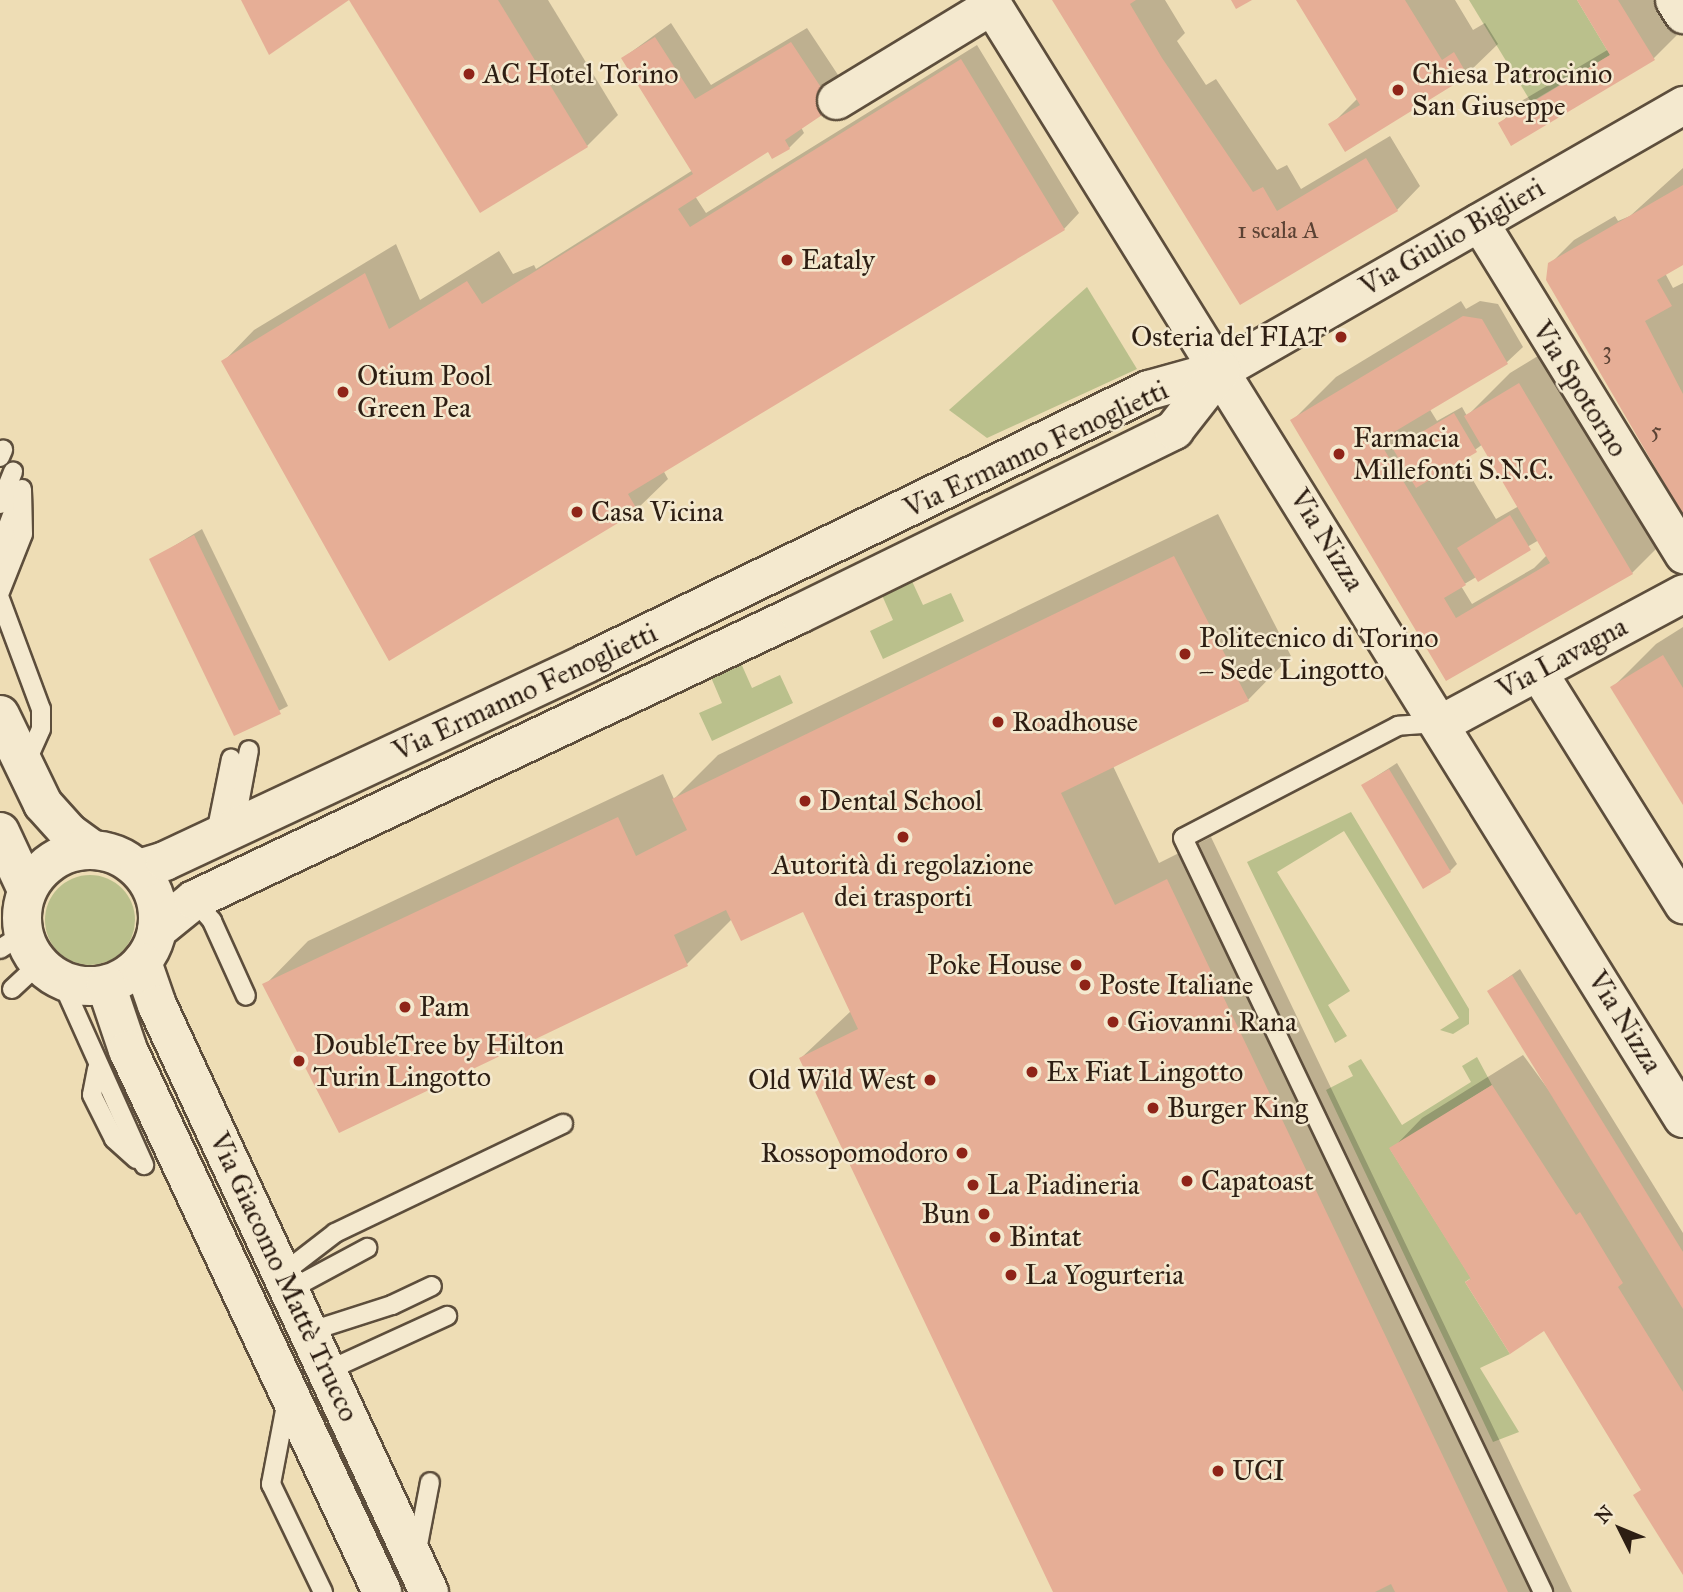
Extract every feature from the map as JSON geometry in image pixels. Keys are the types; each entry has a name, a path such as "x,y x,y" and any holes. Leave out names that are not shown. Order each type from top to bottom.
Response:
{"street":[{"path":"1674,0 1683,14"},
{"path":"836,100 991,2"},
{"name":"Via Nizza","path":"991,2 1441,723 1683,1118"},
{"name":"Via Giulio Biglieri","path":"1221,370 1683,105"},
{"name":"Via Spotorno","path":"1479,222 1683,554"},
{"name":"Via Ermanno Fenoglietti","path":"139,869 225,833 781,571 1149,390 1221,370"},
{"name":"Via Ermanno Fenoglietti","path":"150,946 194,900 799,614 1174,430 1221,370"},
{"name":"Via Lavagna","path":"1441,723 1683,593"},
{"path":"1538,672 1683,904"},
{"path":"0,715 23,768 43,804 68,832 91,849 125,859 139,869 158,908 150,946 126,976 106,985 27,963 27,890 0,832"},
{"path":"27,890 53,860 91,849"},
{"name":"Via Giacomo Mattè Trucco","path":"150,946 157,1005 285,1282 311,1331 422,1576"},
{"name":"Via Giacomo Mattè Trucco","path":"106,985 128,1050 289,1386 382,1592"}],"lane":[{"path":"0,504 13,472"},
{"path":"0,575 2,542 22,489 23,534 0,592"},
{"path":"0,599 41,709 41,729 23,768"},
{"path":"1441,723 1398,726 1182,838 1543,1592"},
{"path":"225,833 249,750"},
{"path":"225,833 231,759"},
{"path":"194,900 212,920 246,996"},
{"path":"27,963 97,1069 92,1095 114,1139 144,1166"},
{"path":"285,1282 335,1233 563,1124"},
{"path":"285,1282 367,1248"},
{"path":"311,1331 393,1305 432,1286"},
{"path":"329,1370 447,1316"},
{"path":"289,1386 271,1483 323,1592"},
{"path":"422,1576 430,1482"}],"green space":[{"path":"1469,0 1577,0 1610,55 1531,102"},
{"path":"1087,287 1137,369 987,438 949,410"},
{"path":"911,579 923,605 951,593 964,621 883,659 870,631 893,620 881,593"},
{"path":"740,661 752,688 780,675 793,703 712,741 699,713 722,703 710,675"},
{"path":"1351,812 1469,1009 1469,1024 1453,1034 1440,1030 1459,1018 1344,831 1277,872 1350,991 1328,1005 1347,1036 1335,1043 1247,862"},
{"path":"90,875 107,878 122,888 132,903 135,920 132,937 122,952 107,962 90,965 73,962 58,952 48,937 45,920 48,903 58,888 73,878"},
{"path":"1477,1057 1492,1085 1390,1149 1471,1278 1465,1282 1510,1354 1480,1368 1519,1432 1493,1442 1326,1090 1353,1076 1348,1066 1361,1059 1402,1125 1471,1082 1462,1066"}],"building":[{"path":"241,0 349,0 269,55"},
{"name":"AC Hotel Torino","path":"349,0 498,0 588,147 480,213"},
{"path":"1052,0 1136,0 1130,4 1162,58 1253,192 1263,187 1277,211 1366,158 1398,211 1240,305"},
{"path":"1231,0 1252,0 1236,9"},
{"name":"Chiesa Patrocinio San Giuseppe","path":"1296,0 1405,0 1442,60 1454,52 1468,76 1345,152 1328,124 1360,105"},
{"path":"1577,0 1618,0 1655,60 1511,146 1498,123 1610,55"},
{"path":"655,37 695,99 791,42 834,107 785,140 790,149 772,159 768,152 678,209 690,227 961,59 1065,230 628,494 638,511 389,661 221,361 365,273 389,329 467,281 482,304 693,174 621,58"},
{"path":"1683,185 1683,265 1657,280 1672,306 1645,321 1683,394 1683,515 1546,280 1548,263"},
{"path":"1463,316 1482,319 1508,364 1379,441 1466,585 1444,598 1456,618 1550,563 1464,416 1519,383 1633,574 1446,681 1290,420"},
{"path":"1454,413 1477,452 1416,488 1393,449"},
{"path":"1510,515 1531,550 1478,582 1457,548"},
{"path":"194,535 281,714 234,736 149,559"},
{"name":"Ex Fiat Lingotto","path":"1174,556 1249,701 1061,793 1115,905 1167,879 1508,1592 1395,1592 1391,1584 1375,1592 1053,1592 799,1058 858,1029 803,912 741,941 726,910 674,935 688,966 339,1133 262,984 618,817 636,856 687,830 672,799"},
{"path":"1663,655 1683,688 1683,805 1610,687"},
{"path":"1389,769 1451,872 1423,889 1361,785"},
{"path":"1512,975 1683,1252 1683,1309 1487,991"},
{"path":"1492,1085 1576,1215 1580,1212 1623,1283 1618,1287 1683,1392 1683,1575 1633,1495 1641,1490 1544,1331 1510,1354 1465,1282 1471,1279 1389,1148"}],"place":[{"name":"AC Hotel Torino","path":"469,74"},
{"name":"Chiesa Patrocinio San Giuseppe","path":"1398,90"},
{"name":"Eataly","path":"787,260"},
{"name":"Osteria del FIAT","path":"1341,337"},
{"name":"Otium Pool Green Pea","path":"343,392"},
{"name":"Farmacia Millefonti S.N.C.","path":"1339,454"},
{"name":"Casa Vicina","path":"577,512"},
{"name":"Politecnico di Torino – Sede Lingotto","path":"1185,654"},
{"name":"Roadhouse","path":"998,722"},
{"name":"Dental School","path":"805,801"},
{"name":"Autorità di regolazione dei trasporti","path":"903,837"},
{"name":"Poke House","path":"1076,965"},
{"name":"Poste Italiane","path":"1085,985"},
{"name":"Pam","path":"405,1007"},
{"name":"Giovanni Rana","path":"1113,1022"},
{"name":"DoubleTree by Hilton Turin Lingotto","path":"299,1061"},
{"name":"Ex Fiat Lingotto","path":"1032,1072"},
{"name":"Old Wild West","path":"930,1080"},
{"name":"Burger King","path":"1153,1108"},
{"name":"Rossopomodoro","path":"962,1153"},
{"name":"Capatoast","path":"1187,1181"},
{"name":"La Piadineria","path":"973,1185"},
{"name":"Bun","path":"984,1214"},
{"name":"Bintat","path":"995,1237"},
{"name":"La Yogurteria","path":"1011,1275"},
{"name":"UCI","path":"1218,1471"}]}
